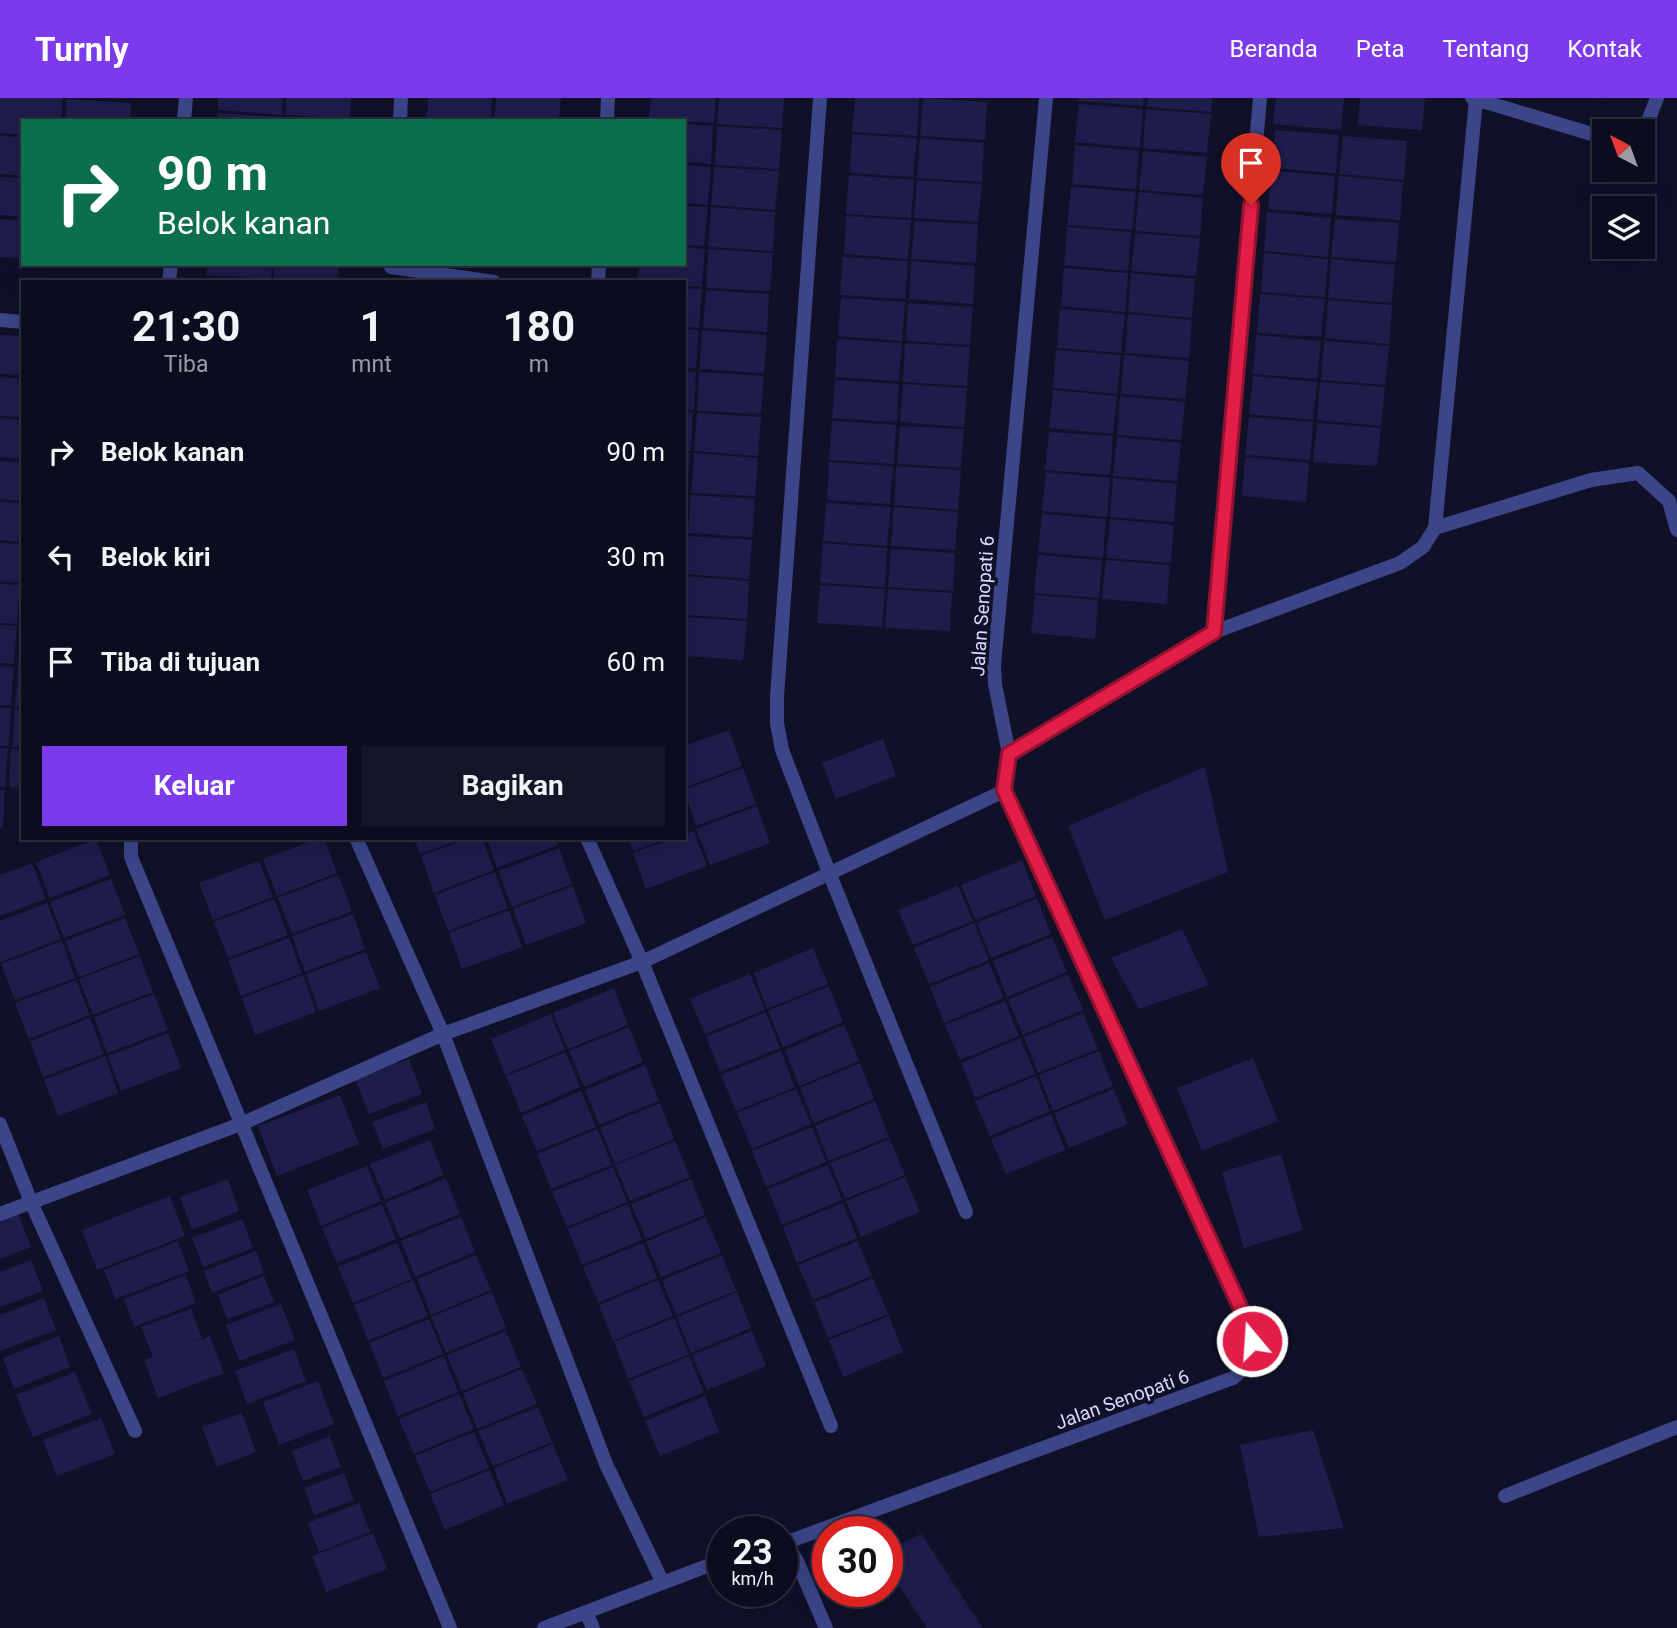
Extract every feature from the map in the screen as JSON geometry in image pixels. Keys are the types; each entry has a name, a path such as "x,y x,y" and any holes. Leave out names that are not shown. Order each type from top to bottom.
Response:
{"street":[{"path":"184,119 186,98"},
{"path":"400,119 401,98"},
{"path":"607,119 608,98"},
{"path":"820,98 777,723 782,750 830,875 967,1212"},
{"name":"Jalan Senopati 6","path":"798,1538 1233,1378 1240,1373 1251,1356 1252,1341 1248,1324 1004,790 1009,754 995,684 994,665 1046,98"},
{"path":"1214,632 1260,98"},
{"path":"1649,119 1657,98"},
{"path":"1009,754 1214,632 1400,563 1423,547 1435,528 1474,99 1592,134"},
{"path":"390,271 475,280"},
{"path":"0,320 21,322"},
{"path":"1435,528 1591,481 1638,473 1669,501 1677,530"},
{"path":"0,1214 241,1124 443,1034 642,962 830,875 1004,790"},
{"path":"131,840 131,857 450,1628"},
{"path":"357,840 443,1034 606,1464 662,1581"},
{"path":"588,840 642,962 831,1426"},
{"path":"0,1124 30,1202 135,1431"},
{"path":"1505,1496 1677,1427"},
{"path":"798,1563 826,1628"},
{"path":"544,1628 707,1566"},
{"path":"586,1612 593,1628"}],"building":[{"path":"0,98 63,98 61,119 21,119 21,135 0,133"},
{"path":"218,98 283,98 282,115 218,110"},
{"path":"286,98 351,98 350,119 285,115"},
{"path":"428,98 492,98 491,119 426,119"},
{"path":"496,98 561,98 559,119 494,119"},
{"path":"651,98 716,98 714,123 686,121 686,119 649,119"},
{"path":"719,98 784,98 782,128 717,124"},
{"path":"855,98 919,98 917,136 852,132"},
{"path":"923,98 987,102 985,140 920,136"},
{"path":"1079,98 1144,98 1143,106 1079,101"},
{"path":"1148,98 1212,98 1211,112 1147,107"},
{"path":"1276,98 1344,98 1341,130 1273,124"},
{"path":"1360,98 1425,98 1422,130 1358,125"},
{"path":"67,99 131,103 130,119 65,119"},
{"path":"1079,104 1143,109 1140,148 1075,142"},
{"path":"1146,109 1211,114 1207,153 1143,148"},
{"path":"218,113 282,117 282,119 217,119"},
{"path":"686,124 713,126 711,164 686,162"},
{"path":"717,126 782,130 779,169 715,165"},
{"path":"1275,130 1339,135 1336,173 1272,168"},
{"path":"852,134 917,138 913,177 850,173"},
{"path":"0,136 21,137 21,176 0,174"},
{"path":"1343,136 1407,141 1404,180 1339,174"},
{"path":"920,138 984,143 982,182 917,178"},
{"path":"1075,145 1139,151 1136,189 1072,184"},
{"path":"1143,151 1207,157 1203,195 1139,190"},
{"path":"686,165 711,167 708,205 686,203"},
{"path":"714,167 779,171 775,210 711,205"},
{"path":"1271,171 1335,176 1332,214 1268,209"},
{"path":"849,175 914,180 911,218 846,214"},
{"path":"1339,176 1403,182 1400,220 1336,215"},
{"path":"0,177 21,178 21,217 0,215"},
{"path":"917,180 982,184 978,222 914,218"},
{"path":"1071,187 1136,192 1132,230 1067,225"},
{"path":"1139,192 1203,198 1200,236 1135,231"},
{"path":"686,206 708,207 704,246 686,245"},
{"path":"711,207 775,212 773,251 708,247"},
{"path":"1267,212 1331,218 1328,257 1264,251"},
{"path":"846,216 911,220 908,259 844,254"},
{"path":"0,219 21,220 21,258 0,257"},
{"path":"1335,219 1399,223 1396,262 1331,257"},
{"path":"915,221 978,224 976,263 911,259"},
{"path":"1067,227 1131,232 1128,271 1064,265"},
{"path":"1135,233 1200,238 1196,276 1131,271"},
{"path":"686,247 705,249 702,287 686,286 686,280 637,280 639,266 686,266"},
{"path":"708,249 773,253 770,291 706,288"},
{"path":"1264,253 1328,259 1325,297 1261,292"},
{"path":"843,257 908,261 905,299 840,295"},
{"path":"1331,259 1395,265 1392,303 1328,298"},
{"path":"911,261 975,266 973,304 909,299"},
{"path":"207,266 272,266 271,279 206,275"},
{"path":"275,266 339,266 338,280 273,279"},
{"path":"1064,268 1128,273 1125,312 1061,306"},
{"path":"1131,273 1195,279 1192,318 1128,312"},
{"path":"686,288 702,289 699,328 686,327"},
{"path":"706,290 769,294 767,332 703,328"},
{"path":"1260,294 1325,299 1321,337 1257,333"},
{"path":"841,298 905,302 902,341 838,336"},
{"path":"1328,300 1392,305 1389,344 1325,338"},
{"path":"908,303 973,307 970,345 906,341"},
{"path":"1060,309 1125,314 1121,353 1057,348"},
{"path":"1128,314 1192,320 1189,358 1125,353"},
{"path":"686,329 699,330 696,368 686,368"},
{"path":"702,330 767,335 764,373 699,369"},
{"path":"0,335 21,336 21,375 0,374"},
{"path":"1256,335 1321,341 1317,379 1253,374"},
{"path":"837,339 902,343 899,381 835,377"},
{"path":"1324,341 1389,346 1385,385 1321,380"},
{"path":"905,343 970,347 967,386 903,382"},
{"path":"1056,350 1121,355 1117,394 1053,388"},
{"path":"1124,355 1189,361 1185,399 1121,394"},
{"path":"686,371 696,372 694,410 686,409"},
{"path":"699,372 764,376 761,414 697,411"},
{"path":"1253,376 1317,382 1313,420 1249,414"},
{"path":"0,377 21,379 21,417 0,416"},
{"path":"835,380 899,384 897,422 832,418"},
{"path":"1320,382 1385,387 1381,426 1317,420"},
{"path":"903,384 967,388 964,427 900,422"},
{"path":"1053,390 1117,396 1113,434 1049,428"},
{"path":"1120,396 1185,402 1181,440 1117,435"},
{"path":"686,412 693,413 691,451 686,451"},
{"path":"697,413 761,417 758,456 694,451"},
{"path":"1249,417 1313,422 1310,460 1245,455"},
{"path":"0,418 21,420 21,459 0,457"},
{"path":"832,421 896,425 894,464 829,460"},
{"path":"1317,423 1381,428 1377,466 1313,462"},
{"path":"900,426 964,429 961,468 897,464"},
{"path":"1049,432 1113,436 1110,475 1045,470"},
{"path":"1117,437 1181,443 1177,481 1113,476"},
{"path":"686,453 690,453 687,492"},
{"path":"694,453 758,458 755,496 691,493"},
{"path":"1245,457 1309,463 1306,502 1242,496"},
{"path":"0,461 21,462 21,501 0,499"},
{"path":"829,462 893,466 890,504 827,500"},
{"path":"896,466 961,470 958,510 894,505"},
{"path":"1046,472 1110,478 1107,517 1042,511"},
{"path":"1113,478 1177,484 1174,522 1110,517"},
{"path":"691,495 755,499 752,537 688,533"},
{"path":"0,502 21,503 21,542 0,540"},
{"path":"826,503 891,507 887,546 823,541"},
{"path":"894,507 958,512 955,550 891,546"},
{"path":"1042,514 1106,519 1103,558 1038,552"},
{"path":"1110,519 1174,525 1171,563 1106,558"},
{"path":"687,536 752,540 749,579 686,574"},
{"path":"0,543 21,544 20,583 0,581"},
{"path":"823,543 887,548 885,587 820,583"},
{"path":"891,549 955,553 953,591 888,587"},
{"path":"1038,555 1102,560 1099,598 1034,593"},
{"path":"1106,560 1170,565 1167,604 1102,599"},
{"path":"686,576 749,581 747,619 686,615"},
{"path":"0,584 20,585 17,624 0,623"},
{"path":"820,585 885,589 882,627 817,623"},
{"path":"888,589 952,593 950,631 885,628"},
{"path":"1035,595 1098,600 1095,639 1031,633"},
{"path":"686,617 747,621 743,660 686,656"},
{"path":"0,625 17,626 14,664 0,663"},
{"path":"20,626 21,626 21,665 18,665"},
{"path":"0,666 14,667 11,705 0,705"},
{"path":"18,667 21,667 21,707 15,706"},
{"path":"0,707 11,708 9,746 0,746"},
{"path":"15,708 21,709 21,747 12,747"},
{"path":"729,730 742,766 686,787 686,745"},
{"path":"883,739 896,776 836,799 822,763"},
{"path":"0,748 8,749 5,787 0,787"},
{"path":"11,749 21,750 21,788 9,787"},
{"path":"1205,767 1228,872 1105,920 1068,826"},
{"path":"743,768 756,804 696,826 686,789"},
{"path":"0,790 5,790 3,828 0,828"},
{"path":"757,806 770,843 710,865 696,829"},
{"path":"694,831 707,866 646,889 633,853 668,840 686,840 686,833"},
{"path":"96,840 110,875 50,898 36,862"},
{"path":"314,840 325,840 337,873 277,896 263,859"},
{"path":"415,840 458,840 420,854"},
{"path":"464,840 483,840 494,870 434,893 421,856"},
{"path":"488,840 556,840 558,845 497,868"},
{"path":"629,840 663,840 633,851"},
{"path":"559,848 572,884 512,907 498,871"},
{"path":"1022,860 1036,896 976,920 961,885"},
{"path":"259,861 273,897 213,920 199,883"},
{"path":"32,863 46,899 0,916 0,875"},
{"path":"495,872 508,908 448,931 435,895"},
{"path":"338,875 352,911 292,934 278,898"},
{"path":"111,879 125,915 64,938 50,902"},
{"path":"573,886 586,923 526,945 513,909"},
{"path":"958,886 973,921 913,945 898,910"},
{"path":"1037,898 1051,934 991,958 977,923"},
{"path":"274,899 288,935 228,958 214,922"},
{"path":"47,903 61,939 0,962 0,921"},
{"path":"509,910 522,947 462,969 449,933"},
{"path":"353,914 365,949 305,972 292,936"},
{"path":"125,918 139,954 79,977 65,941"},
{"path":"974,923 989,960 929,984 914,948"},
{"path":"1182,929 1209,985 1139,1009 1111,958"},
{"path":"1052,937 1067,972 1007,997 993,961"},
{"path":"289,938 302,973 241,996 228,960"},
{"path":"62,941 75,978 15,1000 1,964"},
{"path":"813,948 828,984 767,1009 754,973"},
{"path":"366,952 380,988 319,1011 306,974"},
{"path":"140,956 153,992 93,1015 79,979"},
{"path":"989,963 1004,998 944,1023 930,987"},
{"path":"750,974 765,1010 705,1034 690,999"},
{"path":"1068,974 1083,1010 1023,1035 1008,1000"},
{"path":"303,975 316,1012 255,1035 242,998"},
{"path":"76,980 90,1015 29,1039 15,1003"},
{"path":"829,986 843,1022 783,1047 768,1011"},
{"path":"614,988 628,1025 568,1049 553,1013"},
{"path":"154,994 168,1030 107,1053 94,1017"},
{"path":"1005,1001 1019,1036 960,1060 945,1025"},
{"path":"766,1012 780,1048 720,1072 706,1037"},
{"path":"1083,1013 1098,1049 1038,1073 1024,1037"},
{"path":"551,1014 565,1050 505,1075 491,1039"},
{"path":"90,1018 104,1054 43,1077 30,1041"},
{"path":"844,1025 859,1061 799,1086 785,1050"},
{"path":"629,1027 643,1062 584,1087 569,1051"},
{"path":"168,1033 181,1068 121,1091 108,1056"},
{"path":"1020,1038 1035,1074 975,1098 961,1063"},
{"path":"781,1051 795,1087 736,1111 721,1075"},
{"path":"1099,1051 1113,1086 1053,1111 1039,1075"},
{"path":"566,1052 580,1087 521,1113 506,1076"},
{"path":"105,1056 118,1093 58,1116 44,1080"},
{"path":"1253,1058 1278,1121 1202,1151 1177,1088"},
{"path":"409,1059 422,1094 369,1114 355,1079"},
{"path":"860,1063 874,1099 814,1123 800,1088"},
{"path":"645,1065 659,1101 599,1125 585,1090"},
{"path":"1036,1076 1050,1111 990,1136 975,1101"},
{"path":"796,1089 811,1124 752,1149 737,1113"},
{"path":"1114,1089 1128,1124 1069,1148 1054,1113"},
{"path":"581,1091 596,1127 537,1151 522,1116"},
{"path":"340,1095 359,1144 277,1176 258,1126"},
{"path":"875,1101 889,1137 829,1161 815,1126"},
{"path":"426,1102 435,1129 383,1149 372,1122"},
{"path":"660,1103 674,1139 615,1164 600,1128"},
{"path":"1051,1114 1065,1150 1006,1174 991,1139"},
{"path":"812,1127 826,1162 766,1187 752,1151"},
{"path":"597,1129 612,1165 551,1189 537,1154"},
{"path":"890,1139 905,1175 845,1199 830,1163"},
{"path":"430,1140 444,1175 385,1200 370,1164"},
{"path":"675,1141 690,1177 630,1201 615,1165"},
{"path":"1281,1154 1303,1230 1244,1248 1222,1172"},
{"path":"828,1165 842,1200 782,1225 768,1189"},
{"path":"367,1166 381,1201 321,1226 307,1190"},
{"path":"613,1167 627,1202 567,1227 552,1192"},
{"path":"905,1177 920,1212 861,1237 846,1201"},
{"path":"446,1178 460,1214 400,1238 385,1203"},
{"path":"228,1179 239,1211 192,1230 180,1197"},
{"path":"691,1179 705,1215 646,1239 631,1204"},
{"path":"170,1196 185,1236 97,1270 82,1230"},
{"path":"843,1203 857,1238 797,1263 783,1227"},
{"path":"382,1204 396,1239 337,1263 322,1228"},
{"path":"628,1204 642,1240 582,1265 568,1229"},
{"path":"18,1213 31,1247 0,1259 0,1219"},
{"path":"461,1217 475,1252 415,1277 401,1241"},
{"path":"706,1217 721,1253 661,1277 646,1242"},
{"path":"242,1219 253,1248 203,1267 192,1238"},
{"path":"178,1241 189,1271 115,1299 104,1270"},
{"path":"858,1241 872,1276 813,1300 798,1265"},
{"path":"397,1243 412,1279 353,1303 338,1267"},
{"path":"643,1243 657,1278 598,1303 583,1267"},
{"path":"256,1251 264,1273 212,1293 204,1271"},
{"path":"476,1255 491,1290 431,1315 417,1279"},
{"path":"722,1255 736,1291 676,1315 662,1280"},
{"path":"31,1260 43,1291 0,1307 0,1272"},
{"path":"186,1275 196,1303 134,1327 124,1299"},
{"path":"264,1276 274,1302 227,1319 218,1295"},
{"path":"873,1278 888,1314 828,1338 814,1303"},
{"path":"413,1280 428,1316 368,1341 354,1305"},
{"path":"658,1280 673,1316 613,1341 599,1305"},
{"path":"492,1292 506,1328 446,1353 431,1317"},
{"path":"737,1292 751,1328 691,1353 677,1317"},
{"path":"44,1298 56,1330 0,1351 0,1315"},
{"path":"281,1304 295,1340 239,1361 226,1325"},
{"path":"191,1309 202,1338 188,1344 210,1336 224,1373 158,1398 144,1360 153,1357 141,1327"},
{"path":"889,1316 903,1352 843,1377 829,1340"},
{"path":"674,1318 689,1354 628,1379 614,1342"},
{"path":"429,1319 443,1354 383,1378 369,1343"},
{"path":"506,1331 521,1367 462,1391 447,1355"},
{"path":"752,1331 766,1366 707,1390 692,1355"},
{"path":"59,1336 70,1367 14,1389 3,1358"},
{"path":"294,1349 306,1381 247,1404 235,1371"},
{"path":"444,1356 458,1392 398,1416 384,1381"},
{"path":"689,1356 704,1392 644,1417 629,1381"},
{"path":"522,1369 537,1404 477,1429 463,1393"},
{"path":"75,1372 92,1414 33,1437 16,1395"},
{"path":"318,1381 334,1424 279,1445 263,1402"},
{"path":"459,1394 474,1429 414,1454 399,1419"},
{"path":"705,1396 719,1432 660,1456 645,1421"},
{"path":"538,1407 552,1442 493,1466 478,1431"},
{"path":"242,1413 256,1452 217,1467 202,1427"},
{"path":"101,1418 115,1454 57,1476 43,1440"},
{"path":"1313,1430 1344,1528 1259,1537 1240,1445"},
{"path":"474,1432 489,1468 430,1492 415,1456"},
{"path":"330,1436 341,1467 303,1481 292,1451"},
{"path":"553,1444 568,1480 507,1504 494,1468"},
{"path":"490,1470 504,1505 445,1530 430,1494"},
{"path":"344,1473 354,1500 314,1515 304,1488"},
{"path":"359,1503 370,1532 319,1552 308,1523"},
{"path":"373,1533 387,1569 326,1592 312,1556"},
{"path":"921,1534 983,1628 927,1628 903,1592 903,1543"}],"route":[{"path":"1251,205 1214,632 1009,754 1004,790 1248,1324 1252,1341"}]}
